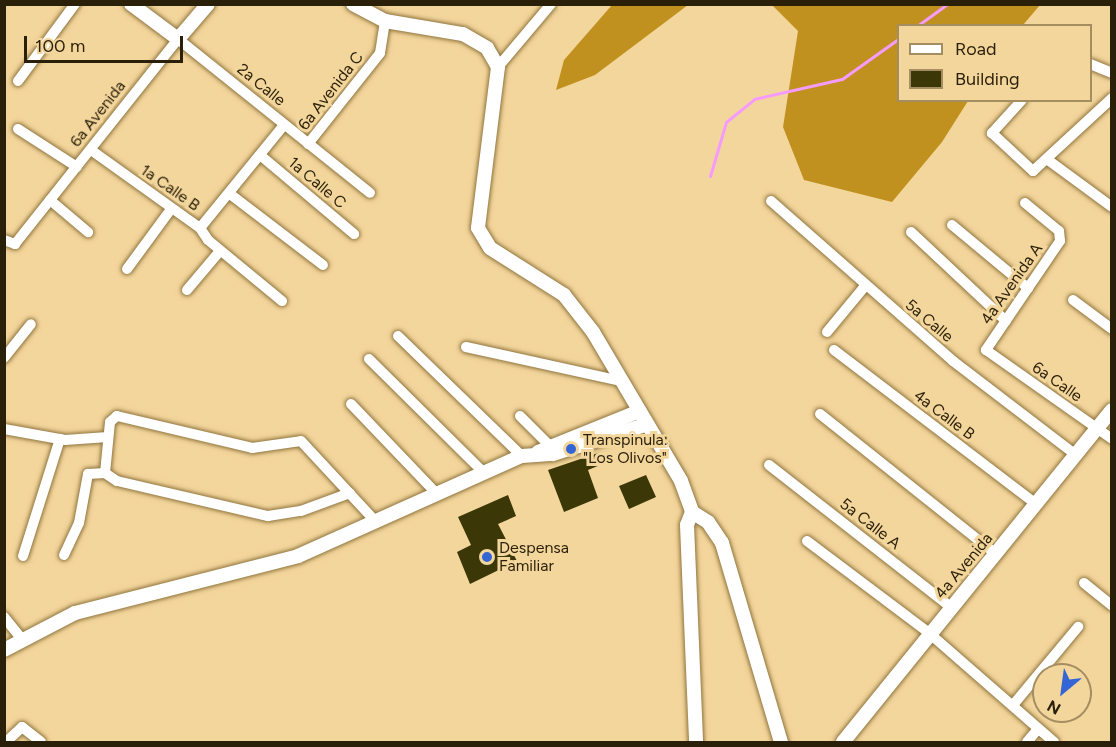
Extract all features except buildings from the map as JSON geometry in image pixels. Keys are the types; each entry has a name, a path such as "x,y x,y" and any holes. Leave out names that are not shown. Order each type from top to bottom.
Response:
{"street":[{"path":"18,81 75,4"},
{"name":"2a Calle","path":"131,4 178,39 370,194"},
{"name":"6a Avenida","path":"9,242 50,200 208,4"},
{"path":"353,4 385,21 463,34 487,48 498,67"},
{"path":"551,4 498,67 478,228 490,248 564,295 593,332 637,412 678,475 692,512 708,522 722,543 781,742"},
{"name":"6a Avenida C","path":"308,144 380,53 385,21"},
{"path":"1092,65 1112,73"},
{"path":"1020,102 992,133 1028,169 1033,171 1048,160 1112,98"},
{"path":"200,228 230,194 284,124"},
{"path":"18,129 77,167"},
{"name":"1a Calle B","path":"91,150 200,228 220,251 282,300"},
{"name":"1a Calle C","path":"260,155 354,234"},
{"path":"1048,160 1112,207"},
{"path":"230,194 323,265"},
{"path":"50,200 88,232"},
{"name":"5a Calle","path":"771,201 865,286 1076,455"},
{"name":"4a Avenida A","path":"986,350 1062,235 1025,203"},
{"path":"127,269 171,209"},
{"path":"952,225 1028,288"},
{"path":"911,232 1006,321"},
{"path":"187,290 220,251"},
{"path":"827,332 865,286"},
{"path":"1073,300 1112,329"},
{"path":"4,358 31,324"},
{"path":"398,336 522,456"},
{"path":"466,347 620,381"},
{"name":"4a Calle B","path":"834,350 1036,504"},
{"name":"6a Calle","path":"986,350 1112,439"},
{"path":"369,359 483,472"},
{"path":"617,420 627,394"},
{"path":"351,404 437,494"},
{"name":"4a Avenida","path":"843,742 1112,410"},
{"path":"4,650 22,639 94,606 298,556 483,472 637,412"},
{"path":"820,414 996,554"},
{"path":"105,473 111,419 123,416 252,448 301,441 375,521"},
{"path":"520,416 543,448 553,454 645,425"},
{"path":"4,429 60,439 108,437"},
{"path":"23,556 60,439"},
{"name":"5a Calle A","path":"769,465 951,607"},
{"path":"64,555 79,523 84,477 105,473 256,515 301,512 350,493"},
{"path":"692,512 687,525 696,742"},
{"path":"807,541 929,633 1054,742"},
{"path":"1084,583 1112,606"},
{"path":"4,617 22,639"},
{"path":"1013,705 1078,627"},
{"path":"6,742 22,727 41,742"},
{"path":"1027,742 1038,729"}],"shaded area":[{"path":"612,5 688,5 595,75 556,90 564,60"},
{"path":"772,5 1040,5 1024,24 897,24 897,102 967,102 942,142 892,202 804,180 783,127 798,31"}],"waterway":[{"path":"920,24 947,4"},
{"path":"710,176 726,122 754,99 842,79 897,40"}],"place":[{"name":"Transpinula: \"Los Olivos\"","path":"571,449"},
{"name":"Despensa Familiar","path":"487,557"}]}
